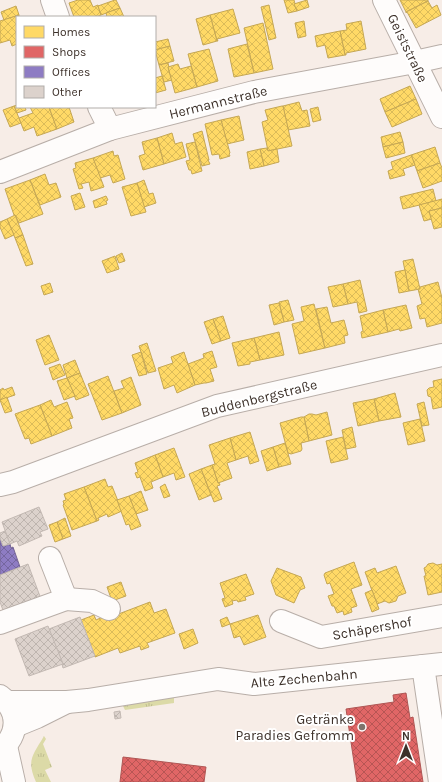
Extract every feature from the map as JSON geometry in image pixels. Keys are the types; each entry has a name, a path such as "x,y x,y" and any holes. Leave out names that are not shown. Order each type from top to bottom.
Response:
{"street":[{"path":"52,0 58,16"},
{"name":"Geiststraße","path":"384,0 442,117"},
{"name":"Hermannstraße","path":"0,172 110,129 254,92 442,56"},
{"path":"100,108 110,129"},
{"name":"Buddenbergstraße","path":"4,485 217,406 442,354"},
{"path":"50,558 66,599"},
{"path":"0,623 66,599 92,601 109,609"},
{"name":"Schäpershof","path":"281,621 321,637 442,616"},
{"name":"Alte Zechenbahn","path":"3,699 68,702 218,679 254,684 432,665 440,782"},
{"path":"3,699 12,709 14,717 15,726 13,733 3,748 14,782"},
{"name":"Alte Zechenbahn","path":"15,726 68,702"}],"green space":[{"path":"174,696 174,703 125,710 121,702"},
{"path":"44,736 46,739 43,744 52,767 45,770 51,782 36,782 31,768 31,763 34,753"}],"building: Homes":[{"path":"78,0 90,0 93,7 98,5 101,15 74,16 69,3"},
{"path":"115,0 120,8 101,15 98,6"},
{"path":"284,0 294,0 297,11 288,13"},
{"path":"307,0 309,7 297,11 294,4"},
{"path":"400,0 428,0 428,1 406,12"},
{"path":"428,1 432,8 437,5 441,15 416,28 406,12"},
{"path":"269,5 276,38 269,40 261,7"},
{"path":"16,6 19,15 4,20 1,12"},
{"path":"120,8 124,16 107,16 106,13"},
{"path":"233,9 240,33 217,39 217,41 210,15"},
{"path":"19,15 16,16 16,44 12,46 10,40 0,43 0,21"},
{"path":"210,15 217,41 203,45 196,19"},
{"path":"304,21 306,36 298,38 295,23"},
{"path":"361,21 366,49 346,53 345,55 340,31 347,30 346,24"},
{"path":"263,23 273,69 254,73 244,28"},
{"path":"340,31 345,55 328,58 325,45 317,47 315,36"},
{"path":"168,39 170,46 156,50 156,42"},
{"path":"247,44 254,73 234,77 228,49"},
{"path":"170,46 174,61 159,65 156,50"},
{"path":"209,49 218,81 197,87 188,54"},
{"path":"168,63 172,80 164,82 159,65"},
{"path":"178,64 180,69 191,66 197,87 175,93 168,67"},
{"path":"162,76 166,90 156,93 156,78"},
{"path":"410,86 416,99 385,112 380,99"},
{"path":"416,99 422,114 392,127 385,112"},
{"path":"299,102 302,111 307,110 310,126 288,130 283,106"},
{"path":"16,105 16,108 25,108 26,110 17,113 14,106"},
{"path":"14,106 21,123 10,127 3,110"},
{"path":"283,106 292,146 268,151 262,122 268,120 265,110"},
{"path":"318,107 321,120 313,122 310,109"},
{"path":"30,108 49,108 57,129 37,136 34,127 24,131 19,118 33,113"},
{"path":"49,108 69,108 74,122 57,129"},
{"path":"239,116 244,140 227,144 221,120"},
{"path":"221,120 230,156 220,159 219,154 212,155 205,124"},
{"path":"202,131 210,164 202,166 193,134"},
{"path":"400,132 403,142 383,147 381,137"},
{"path":"172,133 175,144 182,142 186,157 164,164 157,138"},
{"path":"157,138 164,164 143,170 139,156 145,154 142,142"},
{"path":"195,142 202,171 192,174 186,161 190,160 186,144"},
{"path":"403,142 405,153 386,158 383,147"},
{"path":"435,147 440,163 417,171 411,155"},
{"path":"267,148 268,151 277,149 279,162 264,166 260,149"},
{"path":"260,149 264,166 250,169 247,152"},
{"path":"113,151 114,156 118,155 125,179 113,183 110,175 100,178 93,158"},
{"path":"411,155 415,165 403,169 405,175 390,179 388,171 393,169 391,162"},
{"path":"93,158 104,187 91,191 89,182 81,184 83,188 79,189 73,169 76,168 75,163"},
{"path":"440,163 442,168 442,181 423,188 417,171"},
{"path":"45,174 49,185 56,183 61,197 40,205 30,180"},
{"path":"30,180 43,214 19,223 14,215 5,189"},
{"path":"144,180 149,194 153,193 156,203 144,207 137,183"},
{"path":"137,183 146,212 131,216 122,187"},
{"path":"433,189 436,201 403,209 400,197"},
{"path":"80,193 85,207 75,210 71,196"},
{"path":"106,196 108,200 106,201 107,204 95,208 93,201"},
{"path":"442,199 442,208 429,211 432,219 424,221 419,205"},
{"path":"442,208 442,227 434,229 429,211"},
{"path":"15,215 23,235 15,238 7,219"},
{"path":"7,219 14,235 5,239 0,227 0,222"},
{"path":"23,235 33,264 26,266 15,238"},
{"path":"122,253 125,261 119,263 116,256"},
{"path":"115,256 119,269 107,273 102,261"},
{"path":"413,259 420,289 409,291 403,261"},
{"path":"405,270 409,291 399,293 395,272"},
{"path":"360,280 367,311 359,313 357,302 348,304 343,284"},
{"path":"438,282 442,298 442,323 427,327 425,318 420,319 417,306 422,304 418,289 420,289 420,287"},
{"path":"50,283 53,292 44,295 41,286"},
{"path":"343,284 348,304 333,307 328,287"},
{"path":"288,300 294,320 284,322 279,302"},
{"path":"279,303 284,322 274,325 269,305"},
{"path":"314,304 325,348 299,354 292,324 304,321 301,307"},
{"path":"406,305 412,328 388,332 383,310"},
{"path":"327,307 331,323 344,320 348,335 344,336 345,343 325,348 316,309"},
{"path":"383,310 388,332 362,338 361,332 363,331 360,316"},
{"path":"223,316 230,338 221,341 213,319"},
{"path":"213,319 221,341 212,344 204,322"},
{"path":"279,332 284,355 260,360 254,338"},
{"path":"49,335 59,360 45,365 36,340"},
{"path":"254,338 260,360 250,362 250,364 238,366 232,343"},
{"path":"147,343 156,371 148,373 139,346"},
{"path":"212,351 217,367 210,369 214,381 195,385 188,364 204,358 203,354"},
{"path":"141,352 147,374 139,376 132,355"},
{"path":"184,352 195,385 177,393 174,385 164,389 158,368 173,363 171,357"},
{"path":"75,360 80,373 67,378 63,365"},
{"path":"60,364 65,375 53,380 49,368"},
{"path":"80,373 89,395 76,400 67,378"},
{"path":"108,376 122,413 102,420 88,384"},
{"path":"131,377 141,405 122,413 114,391 124,388 121,381"},
{"path":"67,378 75,396 64,400 57,381"},
{"path":"442,379 442,407 433,409 431,397 428,396 427,390 434,387 433,381"},
{"path":"12,387 15,395 0,400 0,390 3,388 4,390"},
{"path":"395,393 401,417 379,421 374,399"},
{"path":"7,397 12,411 5,413 0,400"},
{"path":"374,399 379,421 358,426 353,403"},
{"path":"51,400 54,407 67,402 73,418 69,419 72,428 52,436 40,405"},
{"path":"424,402 429,425 422,426 417,404"},
{"path":"40,405 52,436 31,444 29,438 25,439 15,414"},
{"path":"327,412 332,435 309,441 304,417 309,414 316,415"},
{"path":"304,417 309,441 301,443 301,451 291,454 288,453 280,423"},
{"path":"420,419 425,441 408,445 403,423"},
{"path":"352,427 356,447 346,449 342,430"},
{"path":"250,432 259,461 250,464 248,456 236,460 230,438"},
{"path":"343,437 348,459 331,463 326,441"},
{"path":"230,438 236,460 227,463 232,478 218,483 212,465 215,464 209,445"},
{"path":"285,443 291,464 279,467 273,447"},
{"path":"273,447 279,467 267,471 261,451"},
{"path":"174,448 185,477 176,480 174,473 163,477 155,455"},
{"path":"155,455 163,477 151,482 153,488 145,491 140,477 137,478 135,473 138,472 135,463"},
{"path":"212,465 220,485 217,486 222,499 214,502 201,469"},
{"path":"201,469 211,495 199,500 189,474"},
{"path":"105,479 108,487 112,486 122,511 108,517 107,514 98,518 99,520 97,521 84,487"},
{"path":"165,484 170,496 164,498 160,487"},
{"path":"84,487 97,521 72,530 63,505 63,501 66,500 64,494"},
{"path":"141,491 148,510 136,514 129,496"},
{"path":"129,496 141,526 131,530 129,524 126,525 117,500"},
{"path":"65,518 71,536 63,539 57,522"},
{"path":"57,522 63,539 55,542 49,525"},
{"path":"354,562 362,585 351,589 357,606 351,608 352,612 344,615 343,611 337,613 334,606 332,606 328,596 334,594 330,583 327,584 324,575 325,573"},
{"path":"433,563 437,565 442,564 442,592 428,595 424,568 428,564"},
{"path":"396,566 406,593 398,596 396,601 389,603 385,601 377,604 365,572 375,568 377,573"},
{"path":"277,568 301,577 305,588 300,590 294,603 276,595 271,581"},
{"path":"246,574 254,594 245,597 246,600 238,602 237,600 232,601 233,604 225,607 222,599 225,598 220,583"},
{"path":"121,582 126,596 112,601 107,587"},
{"path":"372,590 379,609 372,612 365,593"},
{"path":"150,602 154,613 166,609 175,633 147,643 149,647 141,650 140,646 120,653 118,648 95,657 81,620 94,615 96,620 107,615 108,618"},
{"path":"258,615 266,637 244,645 240,636 234,638 230,624"},
{"path":"227,617 230,624 222,627 220,620"},
{"path":"193,629 198,643 184,649 179,634"}],"building: Shops":[{"path":"406,693 410,718 413,717 423,782 357,782 346,709 394,702 393,695"},
{"path":"123,757 206,767 204,782 120,782"}],"building: Offices":[{"path":"0,538 3,546 10,544 11,548 13,547 20,567 0,575"}],"building: Other":[{"path":"39,507 48,529 40,532 42,536 19,546 17,541 10,544 2,522"},
{"path":"5,531 10,544 3,546 0,533"},
{"path":"28,564 41,599 4,613 0,602 0,575"},
{"path":"80,617 95,656 63,668 63,664 49,629"},
{"path":"48,626 63,664 29,676 15,639"},
{"path":"120,711 121,718 115,719 114,712"}],"place":[{"name":"Getränke Paradies Gefromm","path":"362,727"}]}
